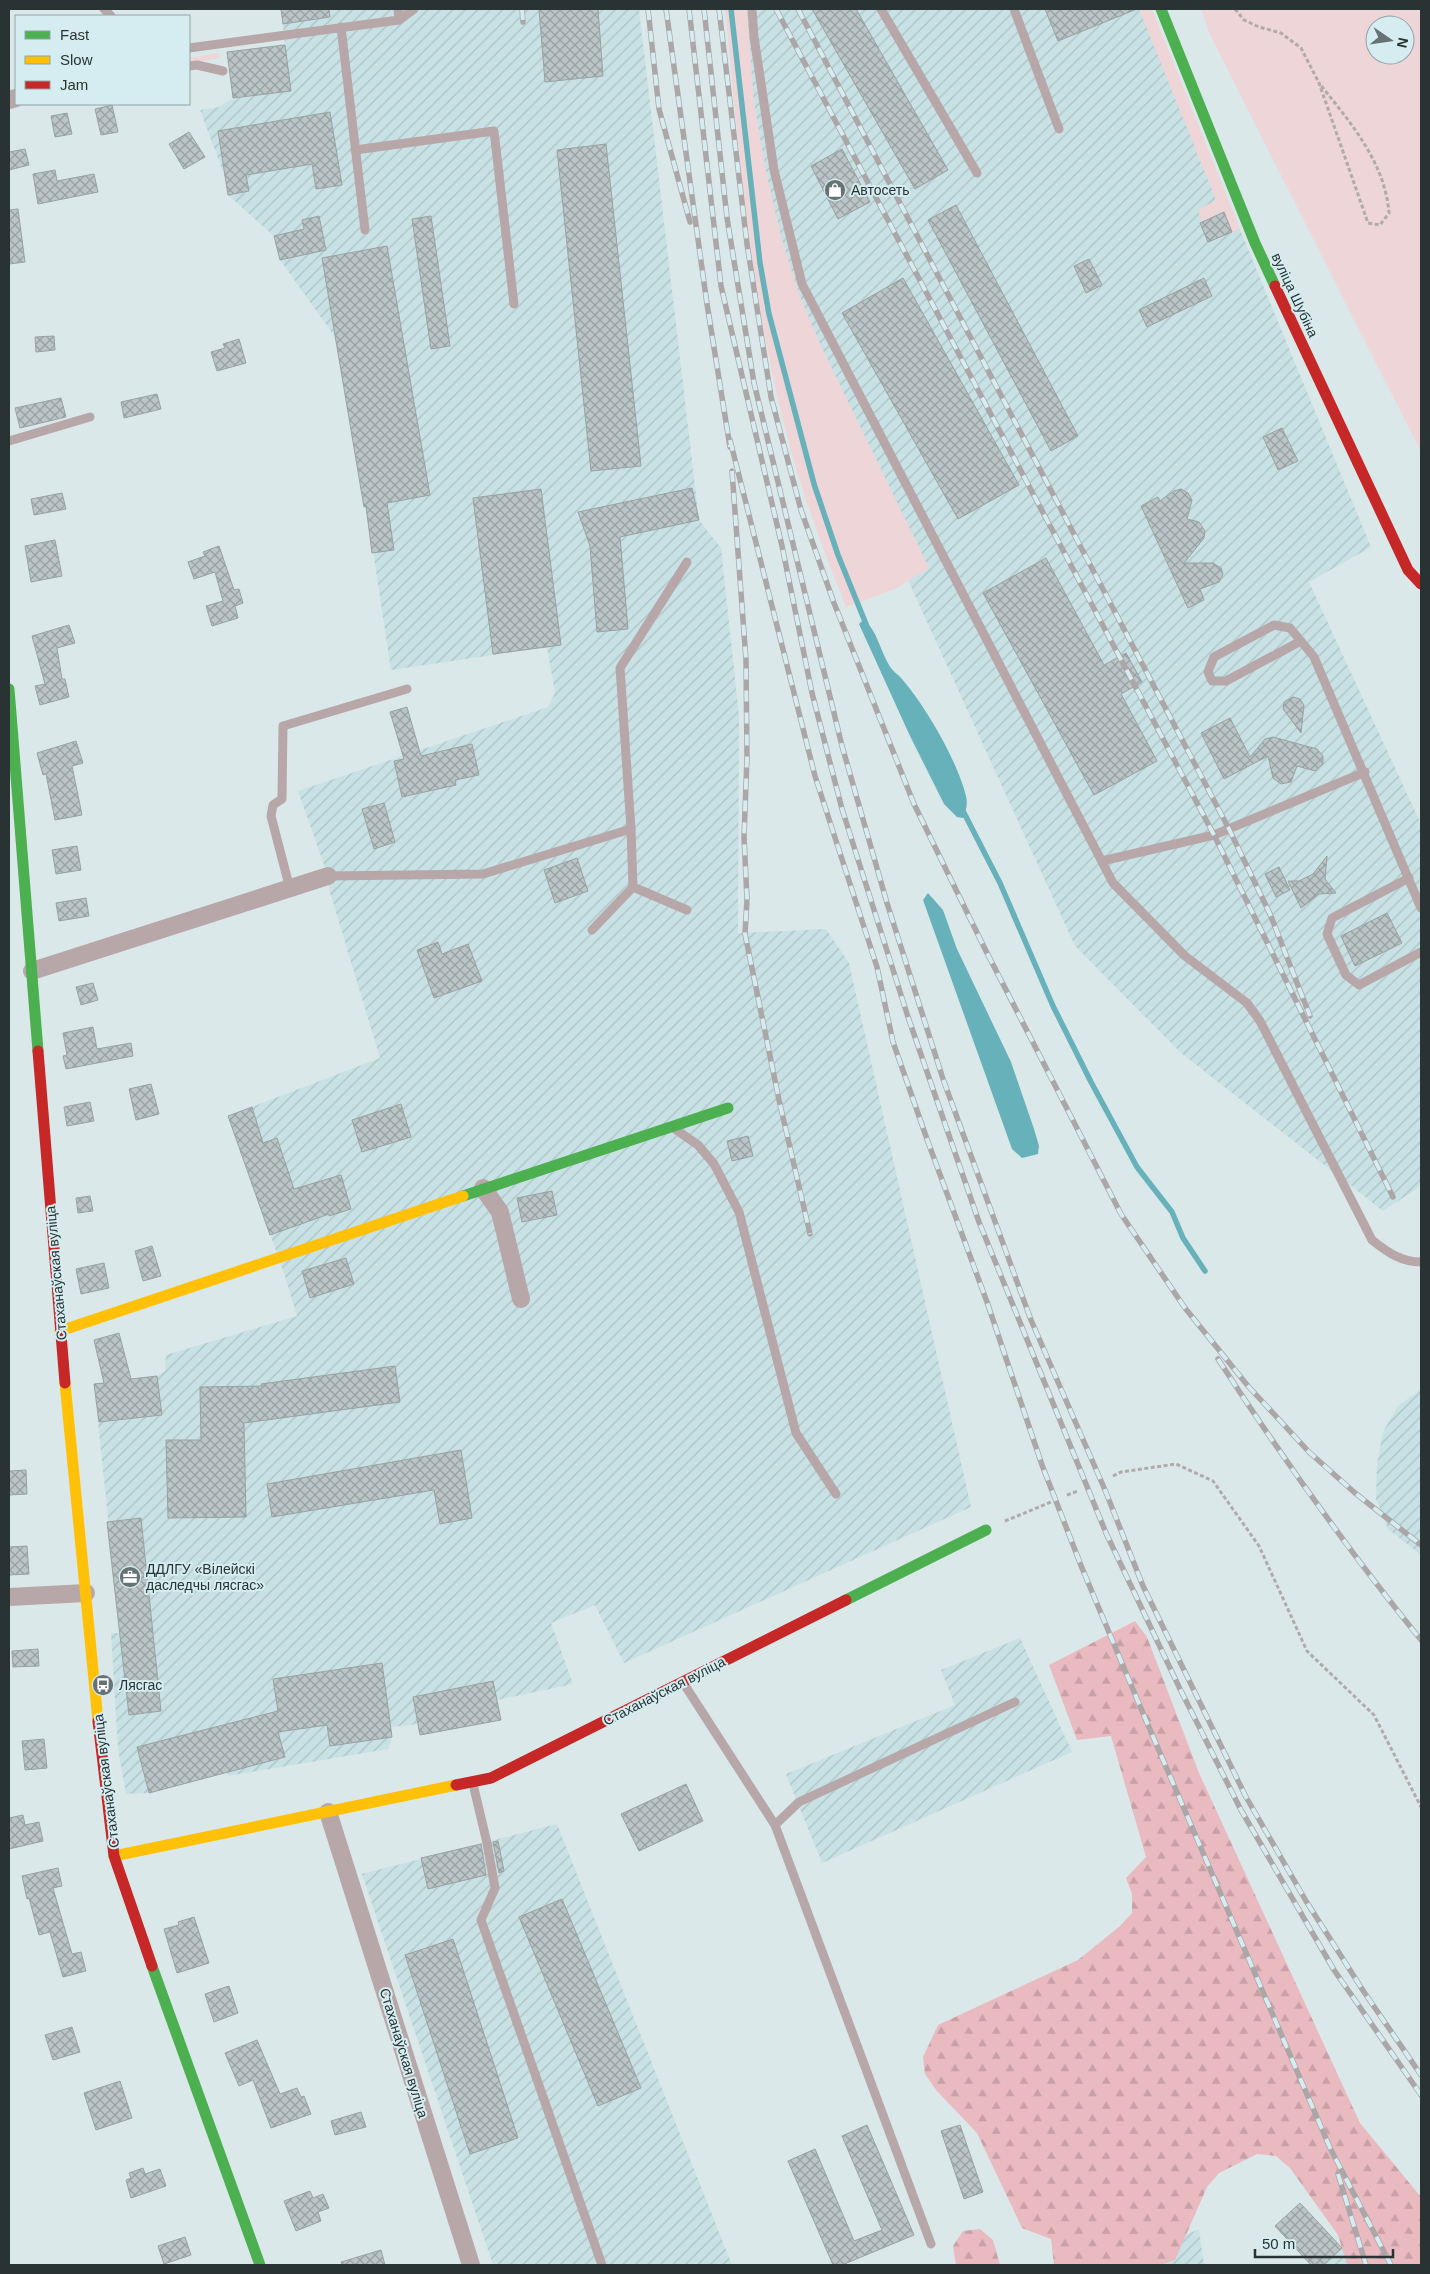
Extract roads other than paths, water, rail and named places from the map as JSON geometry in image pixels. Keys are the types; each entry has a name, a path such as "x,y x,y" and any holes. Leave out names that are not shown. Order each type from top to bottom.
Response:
{"street":[{"name":"вуліца Шубіна","path":"1162,9 1255,243 1408,570 1421,584"},
{"name":"Стаханаўская вуліца","path":"9,689 60,1331 104,1786 114,1856 128,1900 260,2265"},
{"path":"32,971 328,876"},
{"path":"60,1331 728,1108"},
{"path":"484,1188 500,1212 521,1299"},
{"name":"Стаханаўская вуліца","path":"114,1856 491,1778 986,1530"},
{"path":"9,1596 86,1593"},
{"name":"Стаханаўская вуліца","path":"328,1812 471,2265"}],"lane":[{"path":"398,9 399,20"},
{"path":"190,48 399,20 414,9"},
{"path":"752,9 754,36 774,170 802,284 1113,883 1185,956 1247,1003 1260,1021 1372,1240 1391,1255 1414,1262 1421,1262"},
{"path":"881,9 977,173"},
{"path":"1014,9 1059,129"},
{"path":"341,27 365,230"},
{"path":"190,66 197,65 223,71"},
{"path":"355,150 494,131 514,304"},
{"path":"9,440 90,417"},
{"path":"592,930 633,888 632,829 620,668 687,562"},
{"path":"1301,641 1226,681 1212,680 1208,672 1214,657 1274,625 1290,628 1301,641 1314,657 1365,772 1421,908"},
{"path":"290,889 271,816 273,804 282,799 283,726 407,689"},
{"path":"1102,861 1214,835 1365,772"},
{"path":"328,876 483,874 632,829"},
{"path":"1409,878 1332,918 1327,934 1346,975 1359,985 1421,952"},
{"path":"633,888 687,910"},
{"path":"673,1127 698,1145 714,1164 738,1212 796,1433 836,1494"},
{"path":"683,1682 775,1825 932,2244"},
{"path":"775,1825 799,1802 1016,1702"},
{"path":"472,1782 487,1843 495,1888 481,1920 602,2265"}],"water":[{"path":"864,619 872,629 890,667 921,704 940,734 956,766 967,802 963,818 957,817 944,804 910,736 859,624"},
{"path":"928,893 943,910 957,949 1011,1062 1039,1146 1038,1154 1022,1158 1012,1149 923,900"}],"waterway":[{"path":"731,9 760,263 769,314 814,484 838,555 866,624"},
{"path":"961,807 1000,883 1053,1006 1091,1082 1137,1167 1172,1212 1183,1238 1205,1271"}],"railway":[{"path":"522,9 523,22"},
{"path":"648,9 659,109 690,222"},
{"path":"666,9 707,304 730,447"},
{"path":"689,9 721,286 782,546 812,693 842,809 908,1017 979,1222 1106,1533 1180,1689 1241,1810 1334,1970 1421,2095"},
{"path":"704,9 727,218 754,383 842,746 887,903 943,1079 1031,1320 1105,1490 1143,1586 1246,1797 1306,1901 1364,1992 1421,2075"},
{"path":"719,9 747,244 771,397 801,510 834,603 914,804 985,949 1121,1214 1185,1308 1248,1386 1309,1452 1355,1493 1421,1545"},
{"path":"776,9 1214,835 1393,1197"},
{"path":"798,9 1229,829 1270,914 1310,1016"},
{"path":"730,440 815,776 877,967 893,1042 987,1302 1042,1465 1082,1568 1145,1718 1331,2150 1391,2265"},
{"path":"732,471 746,660 747,758 744,837 747,899 745,934 779,1100 810,1234"},
{"path":"1218,1359 1316,1502 1367,1572 1421,1640"},
{"path":"1338,2174 1366,2265"}],"place":[{"name":"Автосеть","path":"835,190"},
{"name":"ДДЛГУ «Вілейскі даследчы лясгас»","path":"130,1577"},
{"name":"Лясгас","path":"103,1685"}]}
